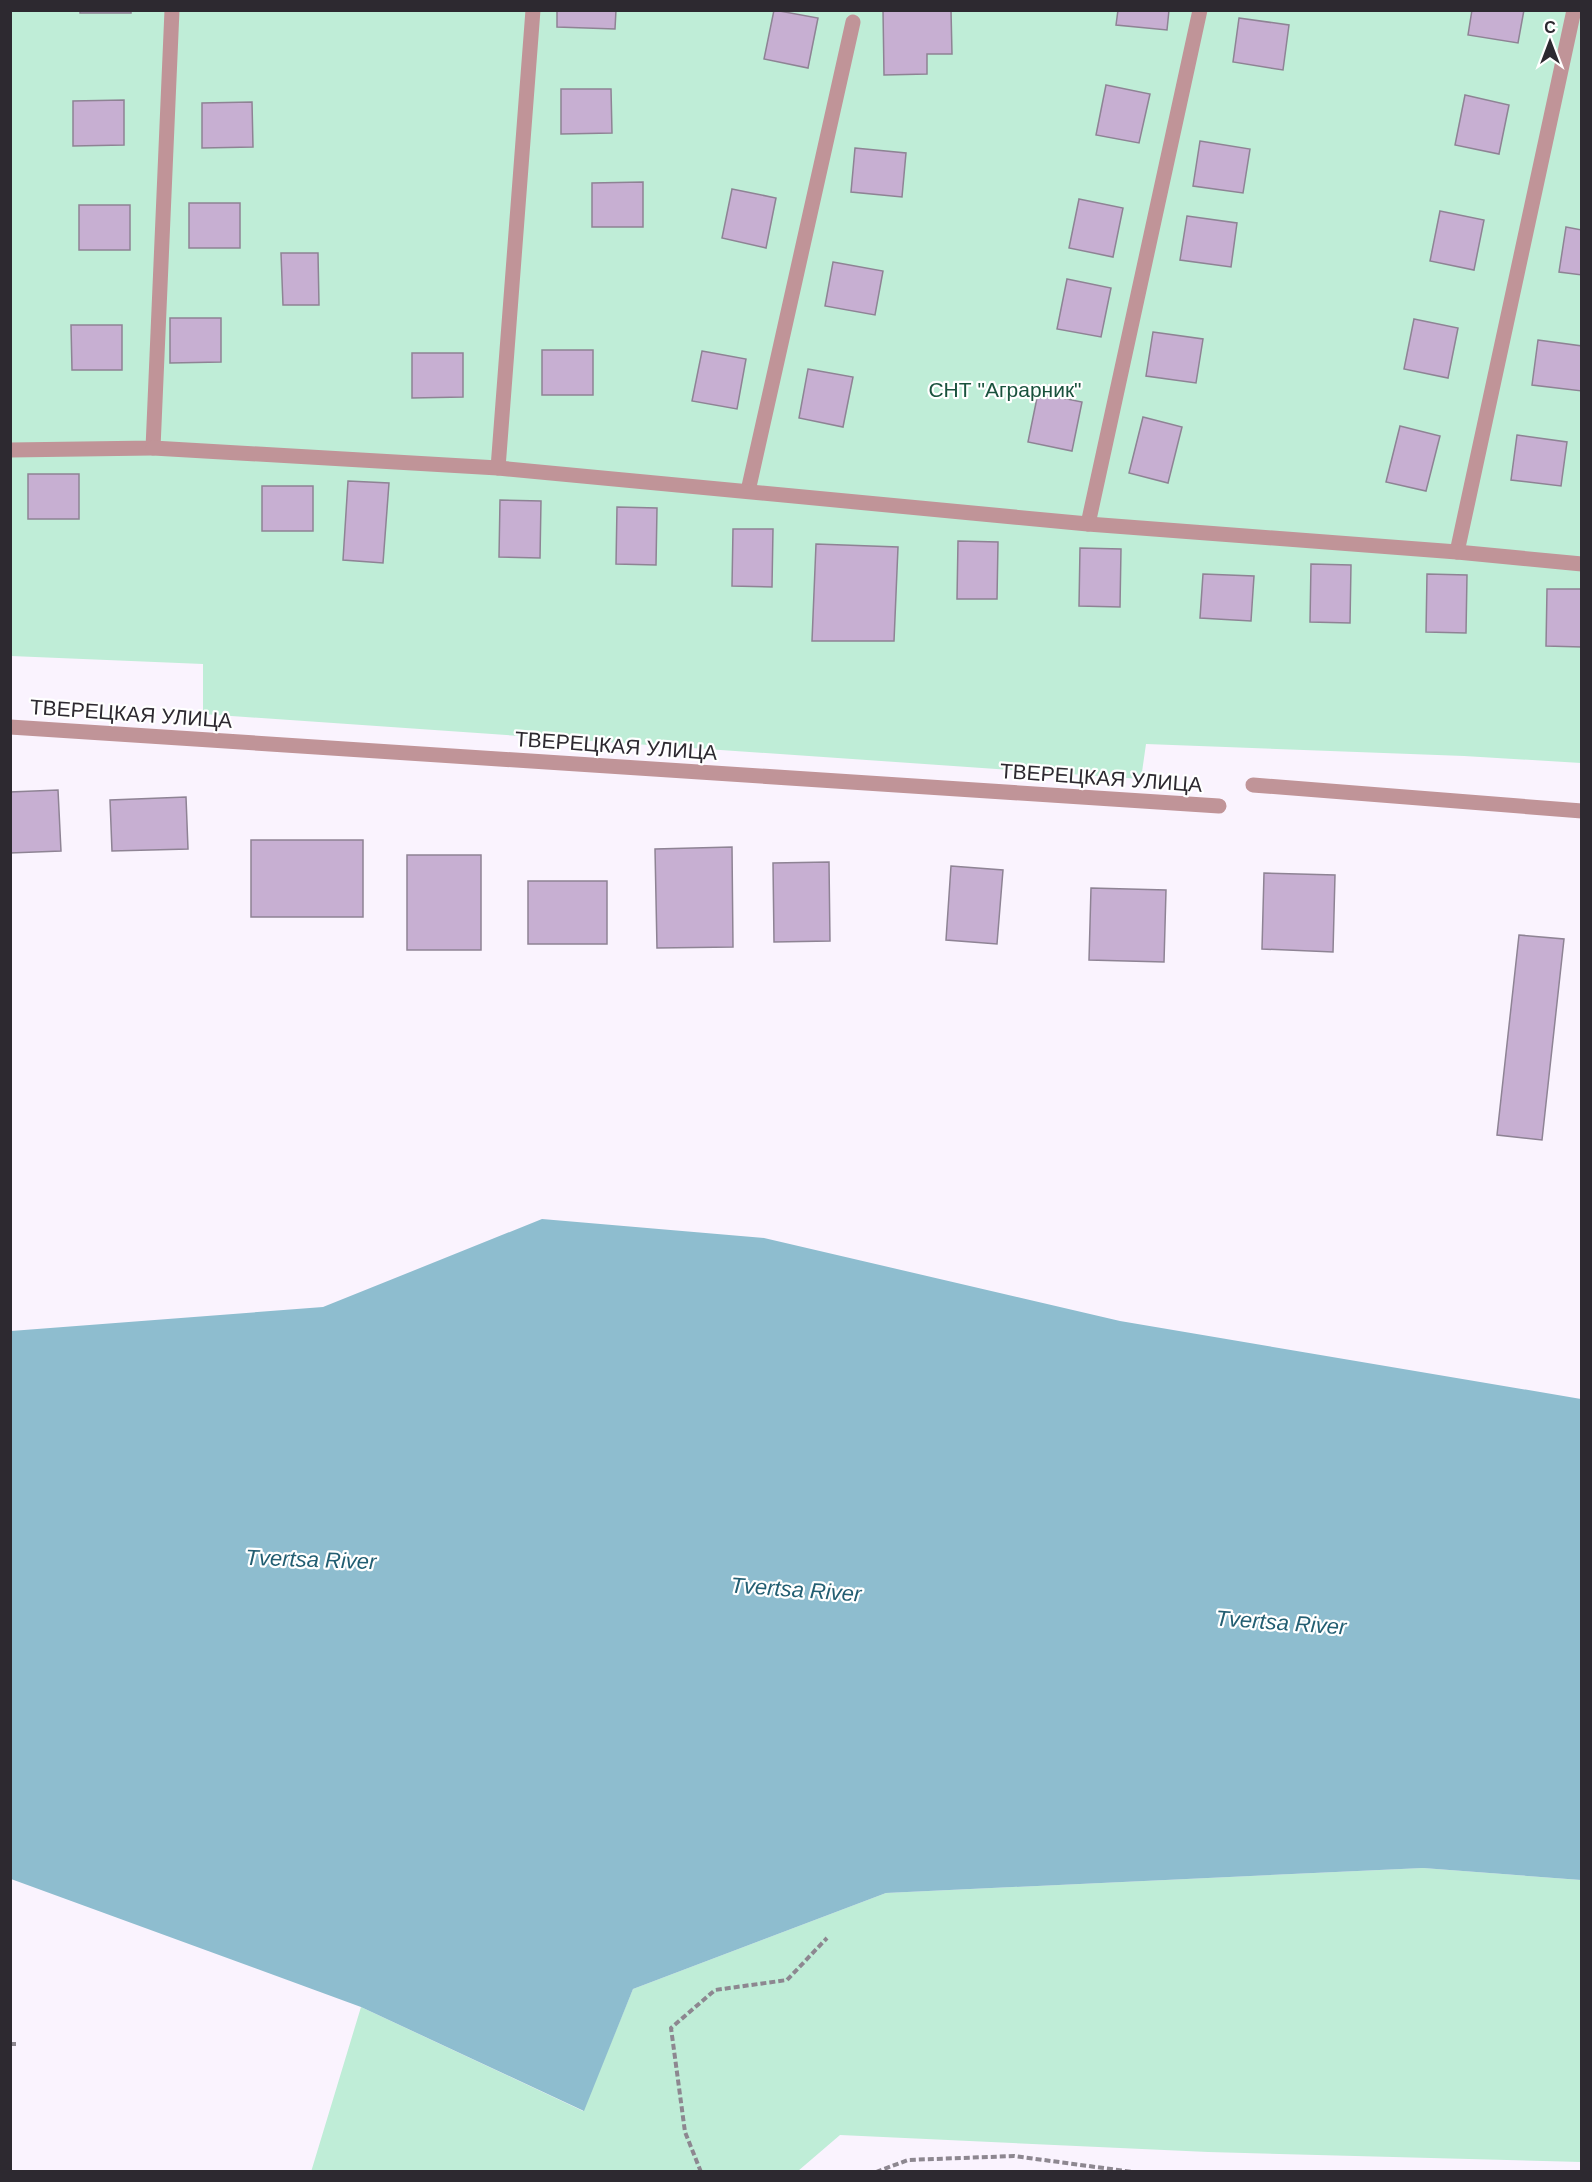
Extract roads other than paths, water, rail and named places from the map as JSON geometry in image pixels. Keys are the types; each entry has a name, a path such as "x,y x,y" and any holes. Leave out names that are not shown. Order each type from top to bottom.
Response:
{"street":[{"path":"153,448 172,10"},
{"path":"498,468 533,10"},
{"path":"1088,524 1200,10"},
{"path":"1457,552 1574,10"},
{"path":"748,491 853,22"},
{"path":"10,450 153,448 498,468 1088,524 1457,552 1581,564"},
{"name":"ТВЕРЕЦКАЯ УЛИЦА","path":"10,728 1219,806"},
{"path":"1253,785 1581,811"}],"water":[{"name":"Tvertsa River","path":"542,1219 764,1238 1120,1321 1581,1399 1581,1880 1423,1868 886,1893 633,1989 584,2111 361,2007 11,1879 11,1331 323,1307"}],"park label":[{"name":"СНТ \"Аграрник\"","path":"1005,390"}]}
